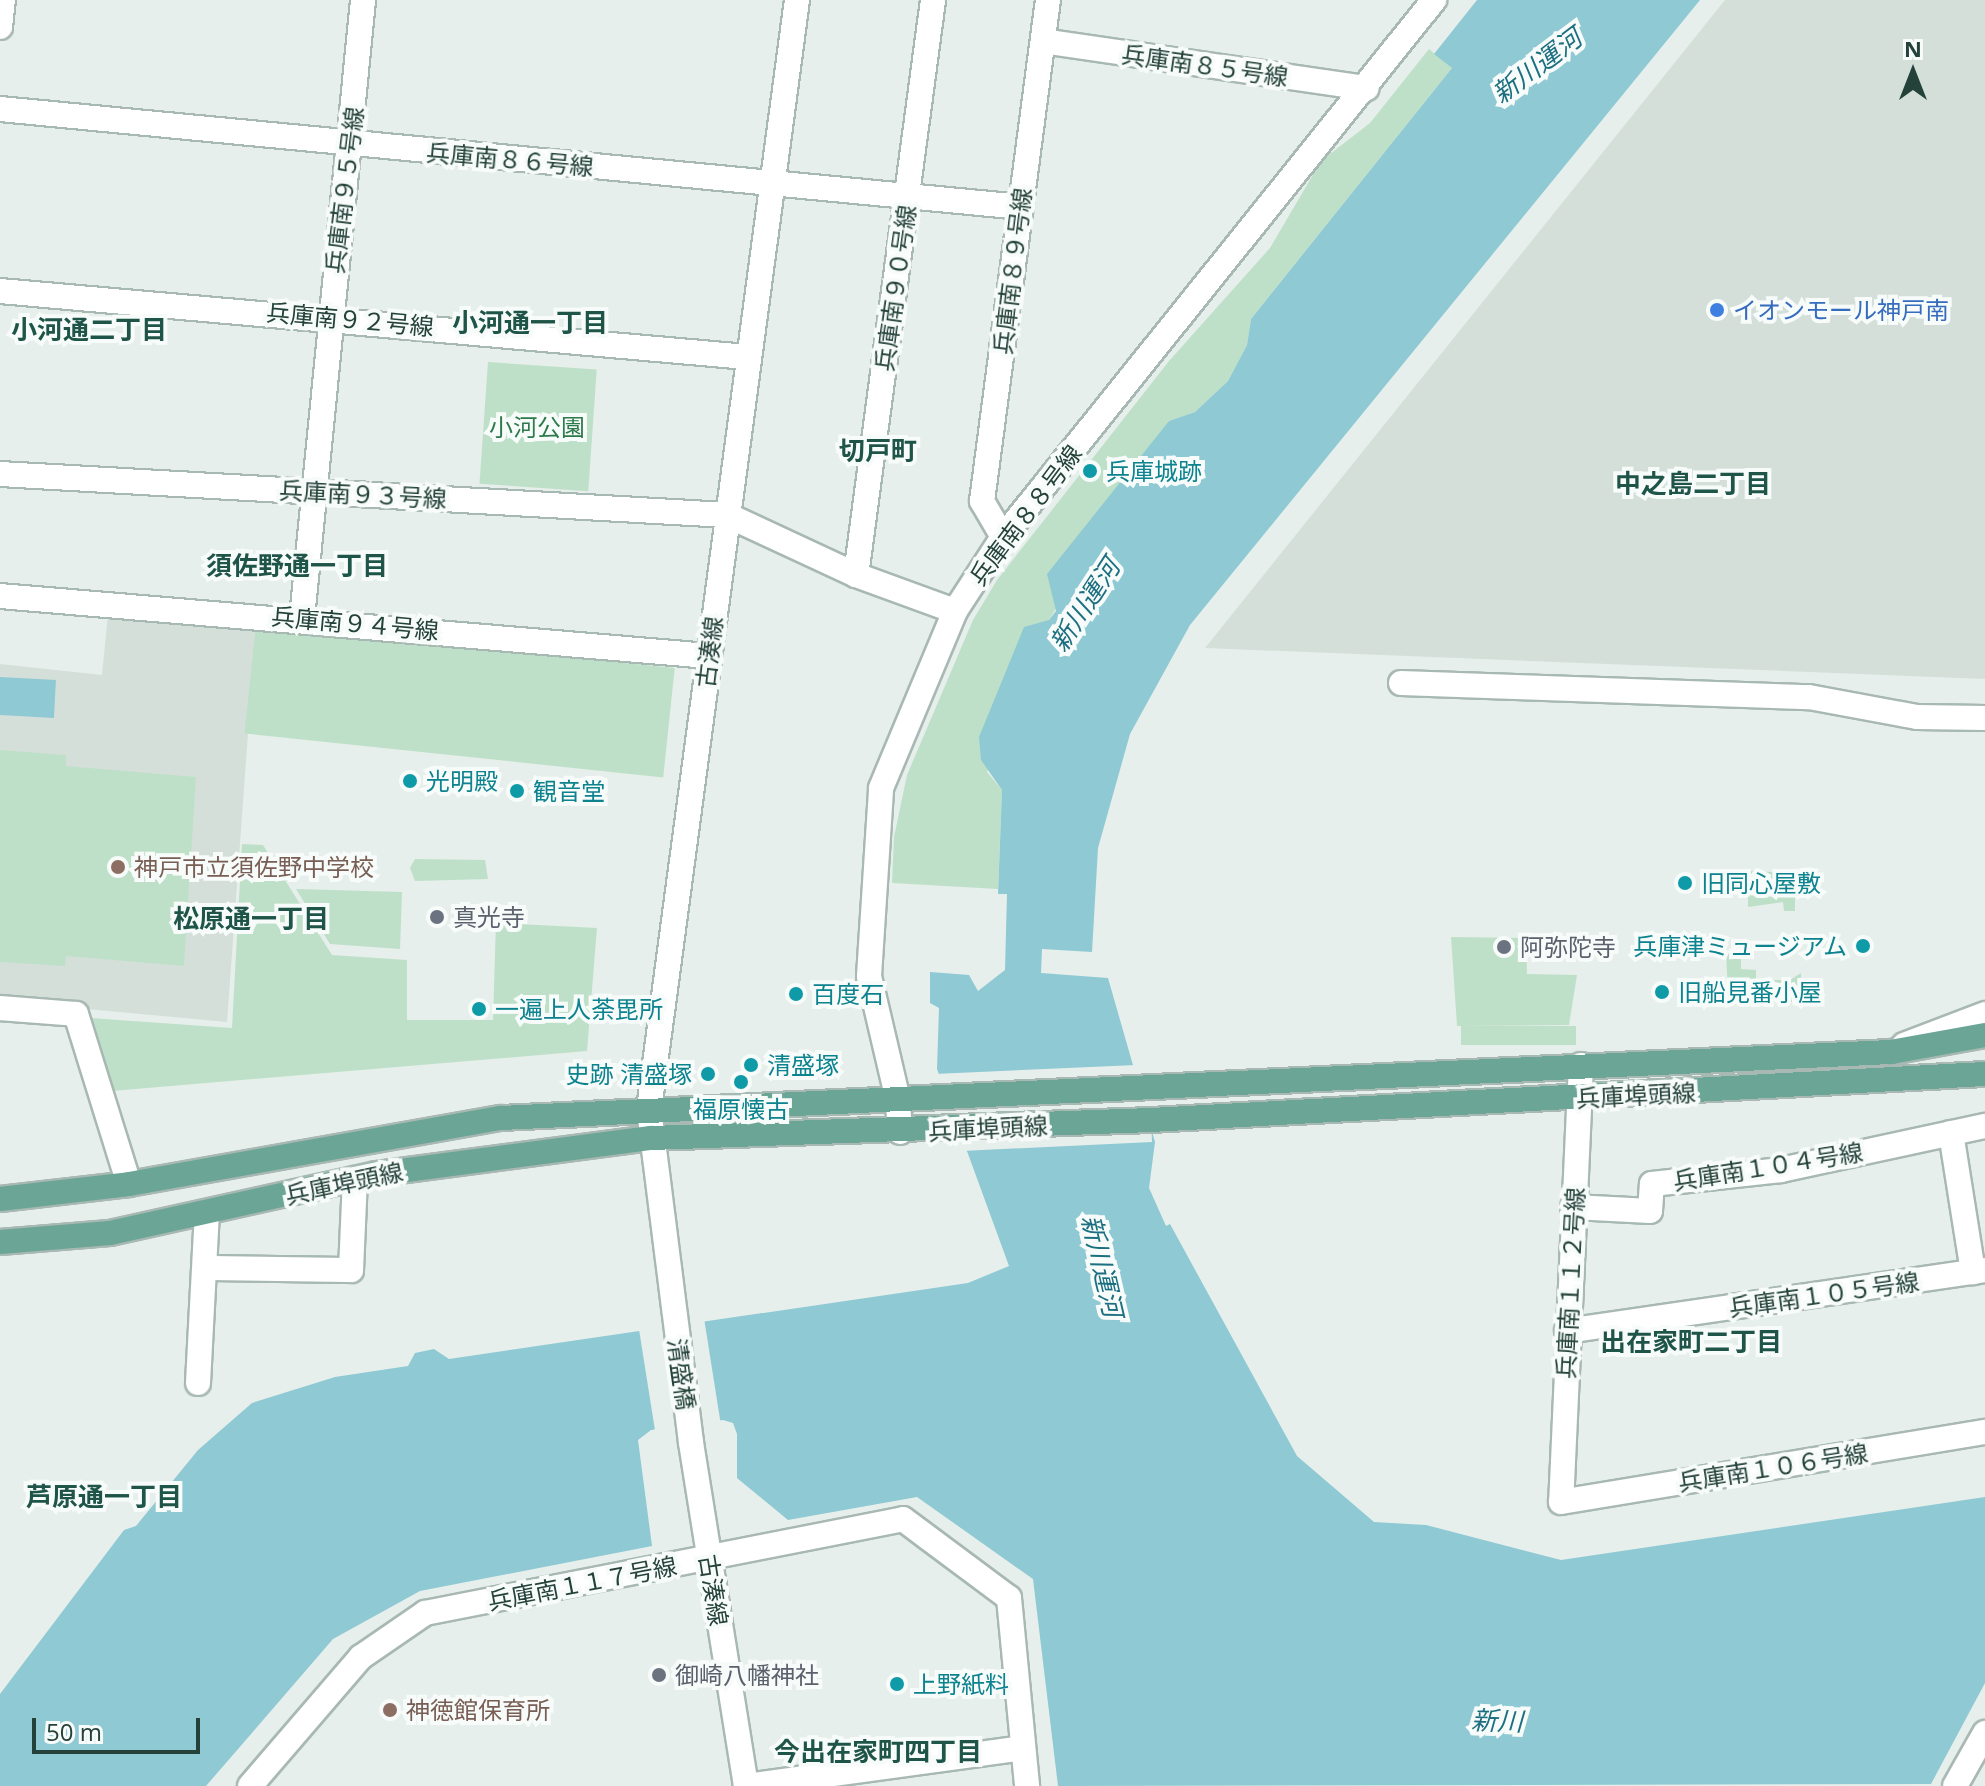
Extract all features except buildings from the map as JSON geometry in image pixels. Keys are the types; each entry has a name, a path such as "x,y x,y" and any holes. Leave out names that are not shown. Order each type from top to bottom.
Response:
{"main road":[{"name":"兵庫埠頭線","path":"0,1199 129,1184 501,1118 1891,1052 1985,1035"},
{"name":"兵庫埠頭線","path":"0,1242 110,1233 366,1177 651,1138 900,1132 1151,1120 1579,1099 1985,1074"},
{"path":"366,1177 369,1140"},
{"path":"197,1171 207,1214"}],"street":[{"path":"0,27 3,0"},
{"name":"兵庫南９５号線","path":"302,618 328,316 351,144 363,0"},
{"name":"古湊線","path":"672,1306 649,1109 796,0"},
{"name":"兵庫南９０号線","path":"856,575 933,0"},
{"name":"兵庫南８９号線","path":"1003,537 982,501 1048,0"},
{"name":"兵庫南８８号線","path":"900,1132 898,1100 869,976 881,788 955,611 1003,537 1367,88 1434,0"},
{"name":"兵庫南８５号線","path":"1043,41 1367,88"},
{"name":"兵庫南８６号線","path":"0,109 1021,207"},
{"name":"兵庫南９２号線","path":"0,291 328,316 747,357"},
{"name":"兵庫南９３号線","path":"0,474 727,515"},
{"path":"727,515 856,575 955,611"},
{"name":"兵庫南９４号線","path":"0,596 302,618 709,656"},
{"path":"1401,683 1809,697 1917,717 1985,718"},
{"path":"0,1008 76,1014 129,1184"},
{"path":"1891,1052 1985,1014"},
{"name":"兵庫南１１２号線","path":"1561,1502 1581,1065"},
{"name":"兵庫南１０４号線","path":"1573,1207 1650,1211 1652,1184 1781,1170 1985,1126"},
{"path":"1951,1133 1979,1271"},
{"path":"206,1268 351,1270 366,1177"},
{"path":"198,1383 207,1214"},
{"name":"兵庫南１０５号線","path":"1567,1331 1979,1271"},
{"name":"清盛橋","path":"672,1306 691,1442"},
{"name":"兵庫南１０６号線","path":"1561,1502 1985,1432"},
{"name":"古湊線","path":"691,1442 746,1786"},
{"name":"兵庫南１１７号線","path":"250,1786 361,1657 425,1613 709,1560 903,1519 1009,1598 1027,1786"},
{"path":"1955,1786 1985,1733"},
{"path":"746,1786 1022,1748"}],"shaded area":[{"name":"イオンモール神戸南","path":"1725,0 1985,0 1985,679 1205,648"},
{"name":"神戸市立須佐野中学校","path":"108,614 256,624 227,1022 0,1001 0,664 102,675"}],"green space":[{"path":"1429,49 1452,68 1251,319 1247,345 1228,381 1195,412 1169,421 1049,620 987,772 1002,790 998,889 892,883 894,837 907,775 973,620 997,580 1169,361 1270,248 1321,161 1370,123"},
{"name":"小河公園","path":"488,362 597,370 588,491 479,484"},
{"path":"256,624 675,668 663,777 245,733"},
{"path":"0,750 66,755 66,766 196,777 184,966 66,956 65,966 0,962"},
{"path":"242,844 263,845 332,955 407,960 407,1020 493,1020 496,923 597,928 587,1051 112,1091 90,1018 232,1028"},
{"path":"415,859 485,860 488,879 415,881 410,868"},
{"path":"1745,871 1773,872 1773,890 1795,890 1795,911 1784,911 1783,902 1748,907 1748,889 1718,889 1719,876 1744,876"},
{"path":"296,889 402,892 400,949 330,944"},
{"path":"1451,937 1526,938 1527,974 1577,975 1569,1025 1457,1026"},
{"path":"1726,953 1741,953 1741,969 1756,970 1756,980 1790,980 1801,973 1801,1002 1748,1001 1747,992 1728,991"},
{"path":"1461,1026 1576,1026 1576,1045 1461,1045"}],"water":[{"path":"1477,0 1700,0 1190,625 1130,734 1098,848 1092,952 1042,949 1041,973 1108,978 1155,1142 1149,1188 1166,1226 1170,1224 1297,1456 1374,1522 1426,1525 1561,1560 1985,1497 1985,1683 1931,1784 1058,1786 1033,1579 917,1497 788,1520 737,1478 737,1434 733,1423 723,1420 651,1430 638,1440 652,1546 420,1591 333,1639 206,1786 0,1786 0,1694 124,1530 136,1526 198,1450 252,1403 335,1377 408,1366 415,1353 434,1349 449,1359 968,1283 1009,1266 937,1069 939,1008 930,1003 930,972 969,975 978,991 1005,970 1007,894 998,894 1002,790 981,760 979,737 1024,627 1049,620 1056,611 1047,574 1169,421 1195,412 1228,381 1247,345 1251,319 1452,68 1434,54"},
{"path":"0,677 56,680 54,718 0,715"}],"pier":[{"path":"1136,1065 1151,1115 1152,1142 962,1151 934,1074"},
{"path":"704,1318 721,1424 656,1434 639,1328"}],"place":[{"name":"イオンモール神戸南","path":"1717,310"},
{"name":"兵庫城跡","path":"1090,471"},
{"name":"光明殿","path":"410,781"},
{"name":"観音堂","path":"517,791"},
{"name":"神戸市立須佐野中学校","path":"118,867"},
{"name":"旧同心屋敷","path":"1685,883"},
{"name":"真光寺","path":"437,917"},
{"name":"兵庫津ミュージアム","path":"1863,946"},
{"name":"阿弥陀寺","path":"1504,947"},
{"name":"旧船見番小屋","path":"1662,992"},
{"name":"百度石","path":"796,994"},
{"name":"一遍上人荼毘所","path":"479,1009"},
{"name":"清盛塚","path":"751,1065"},
{"name":"史跡 清盛塚","path":"708,1074"},
{"name":"福原懐古","path":"741,1082"},
{"name":"御崎八幡神社","path":"659,1675"},
{"name":"上野紙料","path":"897,1684"},
{"name":"神徳館保育所","path":"390,1710"}],"district":[{"name":"小河通一丁目","path":"530,323"},
{"name":"小河通二丁目","path":"89,330"},
{"name":"切戸町","path":"878,451"},
{"name":"中之島二丁目","path":"1693,484"},
{"name":"須佐野通一丁目","path":"297,566"},
{"name":"松原通一丁目","path":"251,919"},
{"name":"出在家町二丁目","path":"1691,1342"},
{"name":"芦原通一丁目","path":"104,1497"},
{"name":"今出在家町四丁目","path":"878,1752"}],"water label":[{"name":"新川運河","path":"1537,66"},
{"name":"新川運河","path":"1085,605"},
{"name":"新川運河","path":"1102,1266"},
{"name":"新川","path":"1497,1721"}]}
